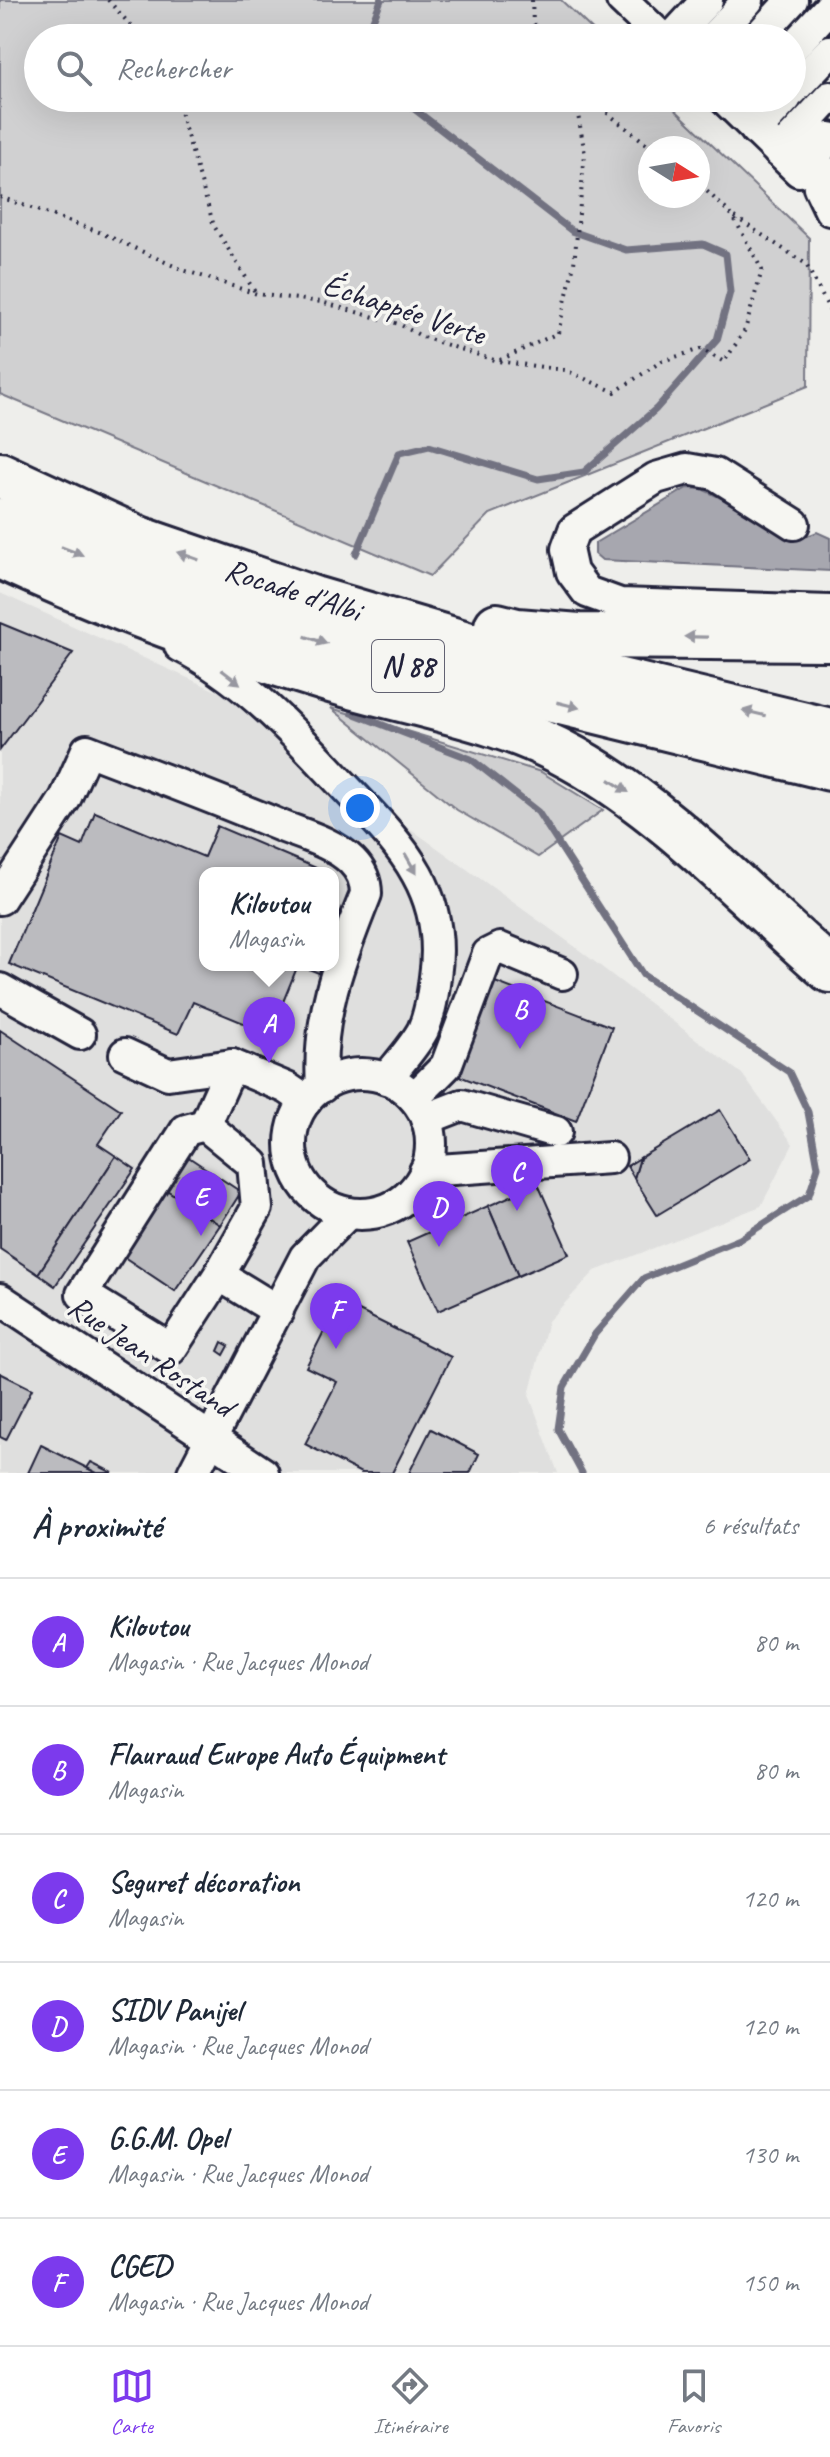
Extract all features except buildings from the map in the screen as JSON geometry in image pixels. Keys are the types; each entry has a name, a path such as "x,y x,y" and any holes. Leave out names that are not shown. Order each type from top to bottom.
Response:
{"highway":[{"name":"Rocade d'Albi","path":"0,475 139,539 314,599 477,647 830,731"},
{"name":"Rocade d'Albi","path":"0,521 177,591 344,649 830,768"},
{"path":"0,556 118,608 221,645 333,681 488,721 572,757 624,789 671,827 830,970"},
{"path":"314,599 356,597 517,631 579,636 830,638"}],"street":[{"path":"685,24 707,0"},
{"path":"726,24 748,0"},
{"path":"770,24 792,0"},
{"path":"806,33 830,7"},
{"path":"806,76 830,51"},
{"path":"779,152 830,97"},
{"path":"743,112 799,171 830,138"},
{"path":"830,173 819,187 830,210"},
{"path":"794,524 715,474 687,469 656,478 574,530 567,549 572,572 587,592 620,604 830,611"},
{"path":"118,608 129,621 199,655 235,678 318,758 405,852 434,907 438,957 432,999 422,1032 386,1079"},
{"path":"0,899 65,799 87,750 243,810 331,847 350,859 366,884 366,894 339,966"},
{"path":"420,1109 446,1066 488,954 500,948 562,974"},
{"path":"305,1257 308,1208 295,1166 291,1139 294,1126 314,1094 329,993 337,971"},
{"path":"0,989 80,1034"},
{"path":"125,1054 168,1074 232,1065 287,1088 314,1094 346,1076 373,1075 386,1079 420,1109 431,1145 425,1171 410,1194 388,1209 348,1213 325,1204 300,1179"},
{"path":"205,1125 232,1065"},
{"path":"420,1109 462,1105 556,1132"},
{"path":"205,1125 253,1164 257,1208 219,1275 171,1349 82,1294 186,1130 205,1125"},
{"path":"425,1171 610,1158"},
{"path":"193,1473 305,1257 348,1213"},
{"path":"219,1275 278,1311"},
{"name":"Rue Jean Rostand","path":"0,1299 263,1473"}],"path":[{"path":"108,0 129,24"},
{"path":"532,0 534,24"},
{"path":"180,112 214,226 257,294"},
{"path":"497,361 558,333 576,250 585,154 578,112"},
{"path":"606,112 638,137"},
{"path":"710,194 733,216 806,264 830,311"},
{"name":"Échappée Verte","path":"0,197 99,232 183,270 257,294 334,306 399,324 423,337 497,361 565,370 615,392 662,361 701,349 724,362 745,330 762,270 733,216"}],"shaded area":[{"path":"0,0 561,0 586,24 24,24 24,112 678,112 703,136 638,136 638,208 710,208 710,143 809,238 808,386 490,514 430,576 0,394"},
{"path":"687,488 702,489 793,532 800,539 817,532 830,538 830,571 602,560 595,554 595,543"},
{"path":"0,593 221,693 570,943 742,1074 793,1144 761,1206 595,1271 548,1321 529,1395 558,1473 0,1473"},
{"path":"331,708 541,772 603,810 538,857 457,810"}],"waterway":[{"path":"372,24 381,0"},
{"path":"356,554 399,453 429,446 538,479 584,472 656,409 717,340 730,292 726,254 703,244 626,250 572,231 418,112"},
{"path":"352,713 471,759 538,812 643,975 789,1072 808,1112 818,1167 809,1195 740,1239 644,1278 595,1334 564,1387 558,1429 582,1473"}],"place":[{"name":"Flauraud Europe Auto Équipment","path":"520,1049"},
{"name":"Kiloutou","path":"269,1063"},
{"name":"Seguret décoration","path":"517,1211"},
{"name":"G.G.M. Opel","path":"201,1236"},
{"name":"SIDV Panijel","path":"439,1247"},
{"name":"CGED","path":"336,1349"}]}
